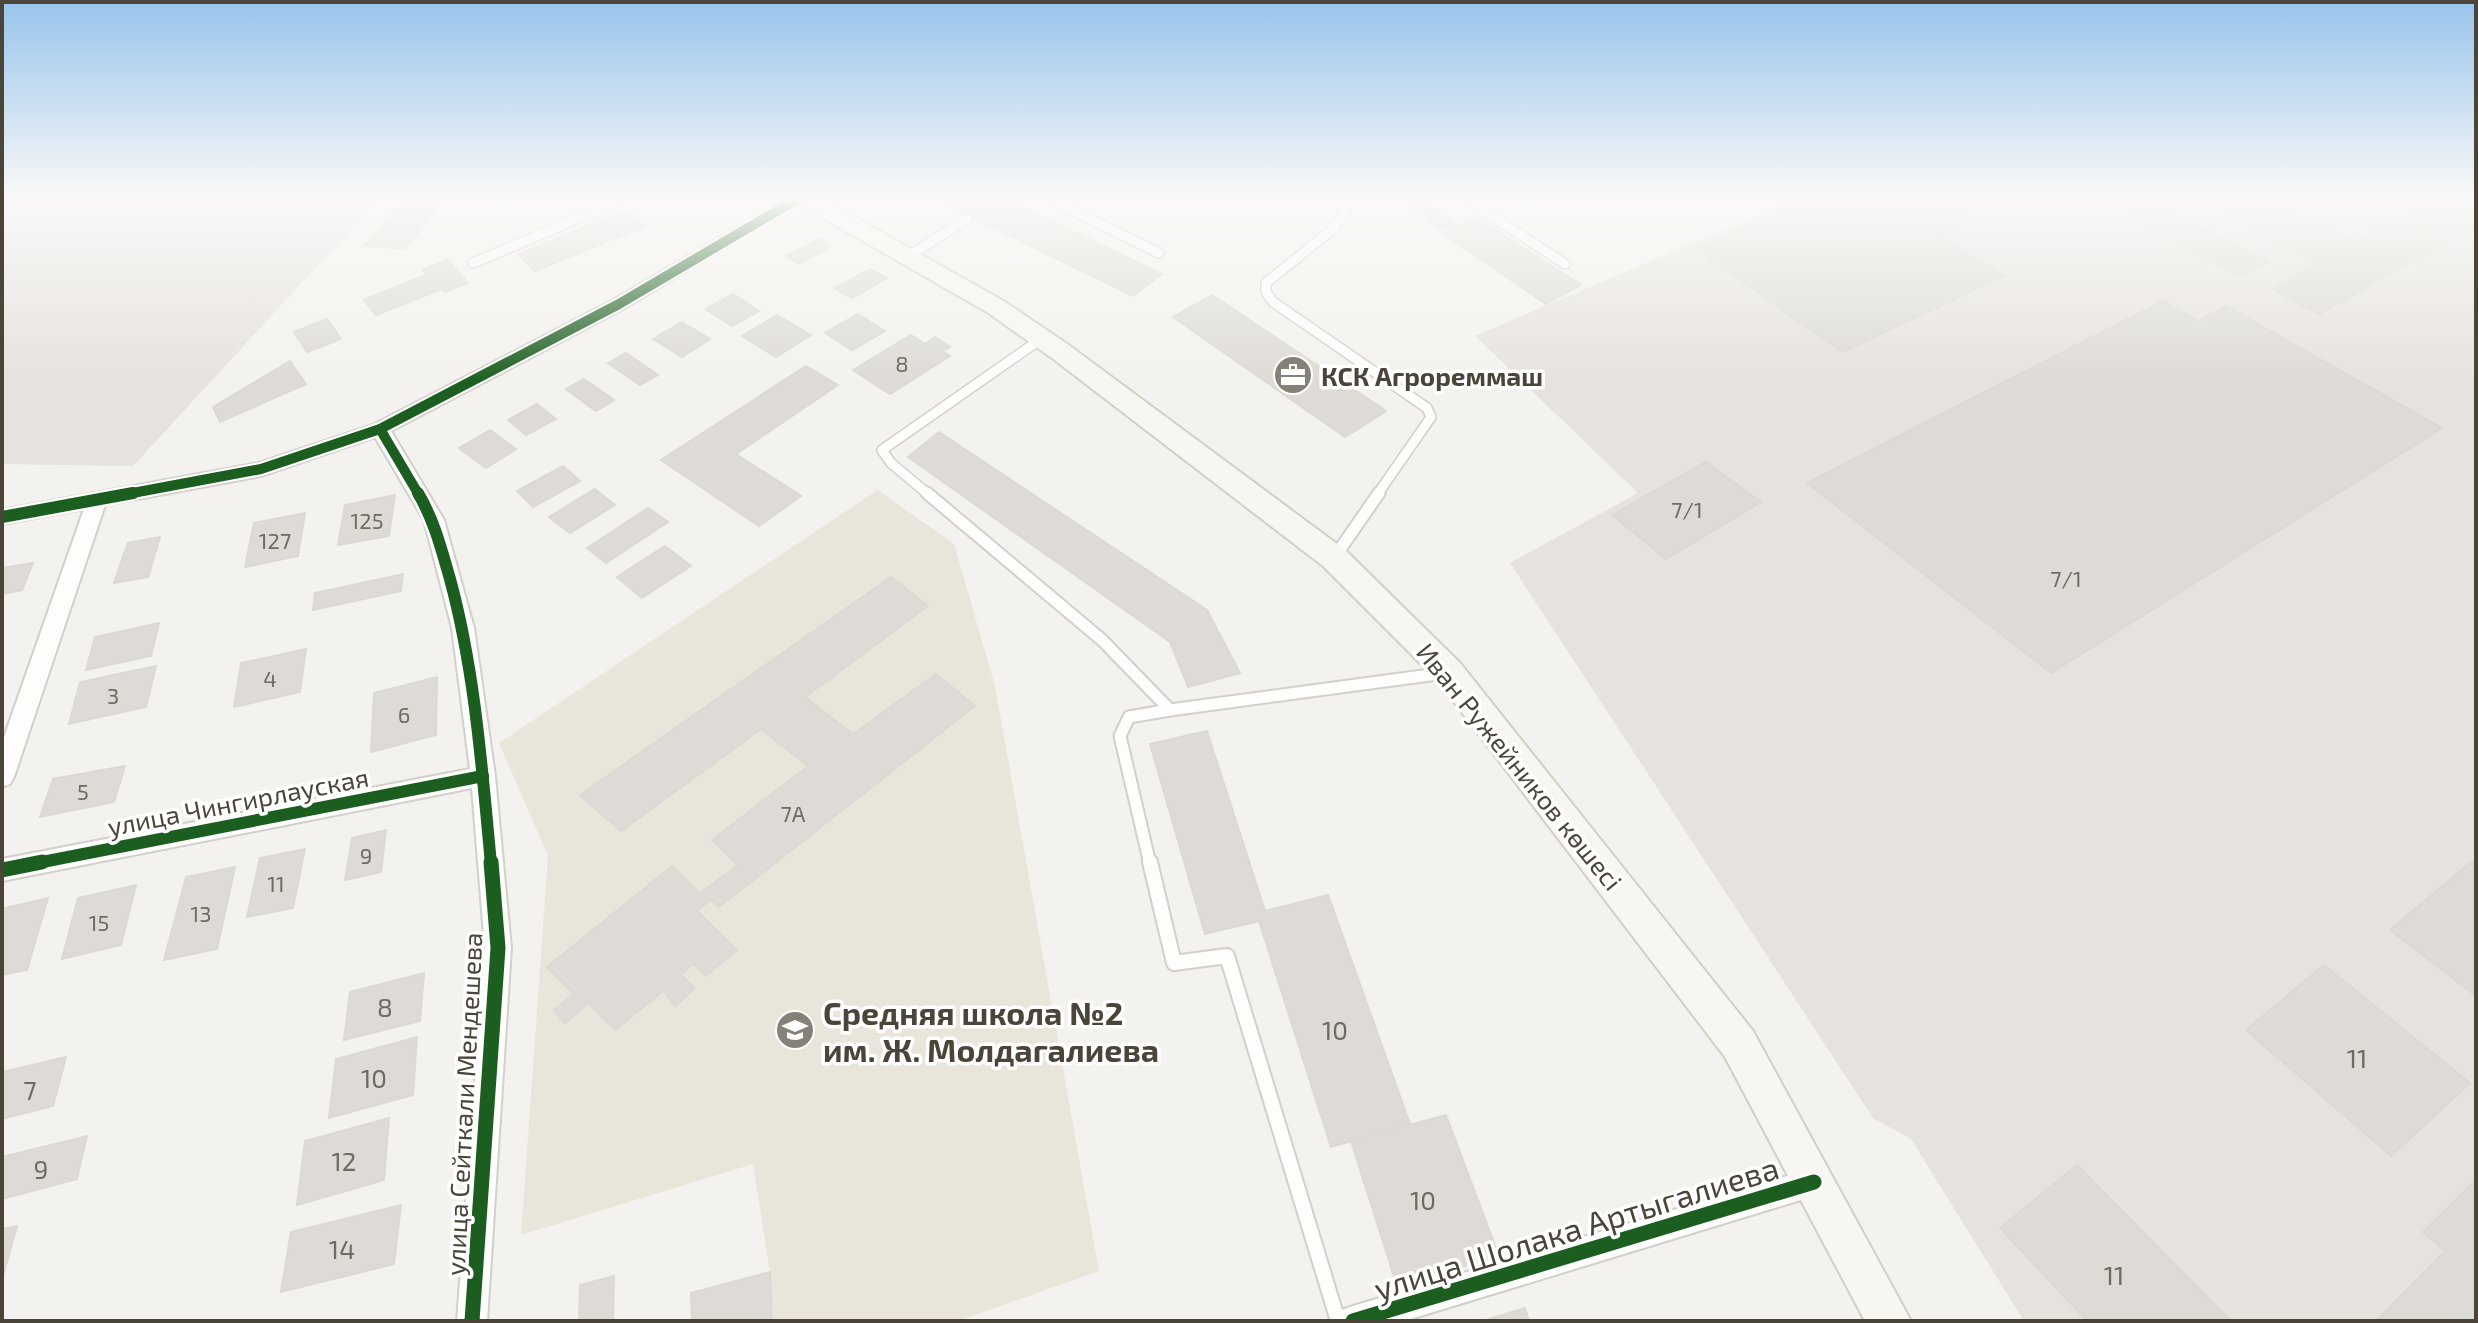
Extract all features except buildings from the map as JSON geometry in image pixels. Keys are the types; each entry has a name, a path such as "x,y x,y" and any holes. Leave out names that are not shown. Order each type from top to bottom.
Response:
{"main road":[{"name":"Иван Ружейников көшесі","path":"910,259 996,307 1334,558 1449,672 1739,1044 1889,1321"}],"street":[{"path":"2,517 261,469 380,429 700,259"},
{"name":"улица Сейткали Мендешева","path":"380,429 434,520 463,628 483,776 498,948 472,1321"},
{"path":"2,777 97,500"},
{"name":"улица Чингирлауская","path":"2,870 483,776"},
{"name":"улица Шолака Артыгалиева","path":"1353,1321 1402,1315 1814,1182"}],"lane":[{"path":"473,263 483,259"},
{"path":"1296,259 1266,283 1266,292 1273,302 1427,408 1431,417 1334,558"},
{"path":"1557,259 1565,264"},
{"path":"1041,339 882,450 891,463 1102,640 1170,710"},
{"path":"1338,1321 1227,956 1174,963 1120,736 1129,717 1449,672"}],"shaded area":[{"path":"2,259 324,259 133,466 2,464"},
{"path":"1656,259 2476,259 2476,1321 2024,1321 1911,1139 1873,1118 1510,563 1638,493 1475,336"},
{"name":"Средняя школа №2 им. Ж. Молдагалиева","path":"878,490 954,544 995,686 1099,1271 958,1321 773,1321 770,1272 753,1164 521,1235 548,856 499,743"}],"cycle path":[{"path":"2,517 261,469 380,429 619,304 696,259"},
{"path":"380,429 434,520 463,628 483,776 498,948 472,1321"},
{"path":"2,870 483,776"},
{"path":"1353,1321 1814,1182"}],"place":[{"name":"КСК Агрореммаш","path":"1293,375"},
{"name":"Средняя школа №2 им. Ж. Молдагалиева","path":"795,1030"}]}
